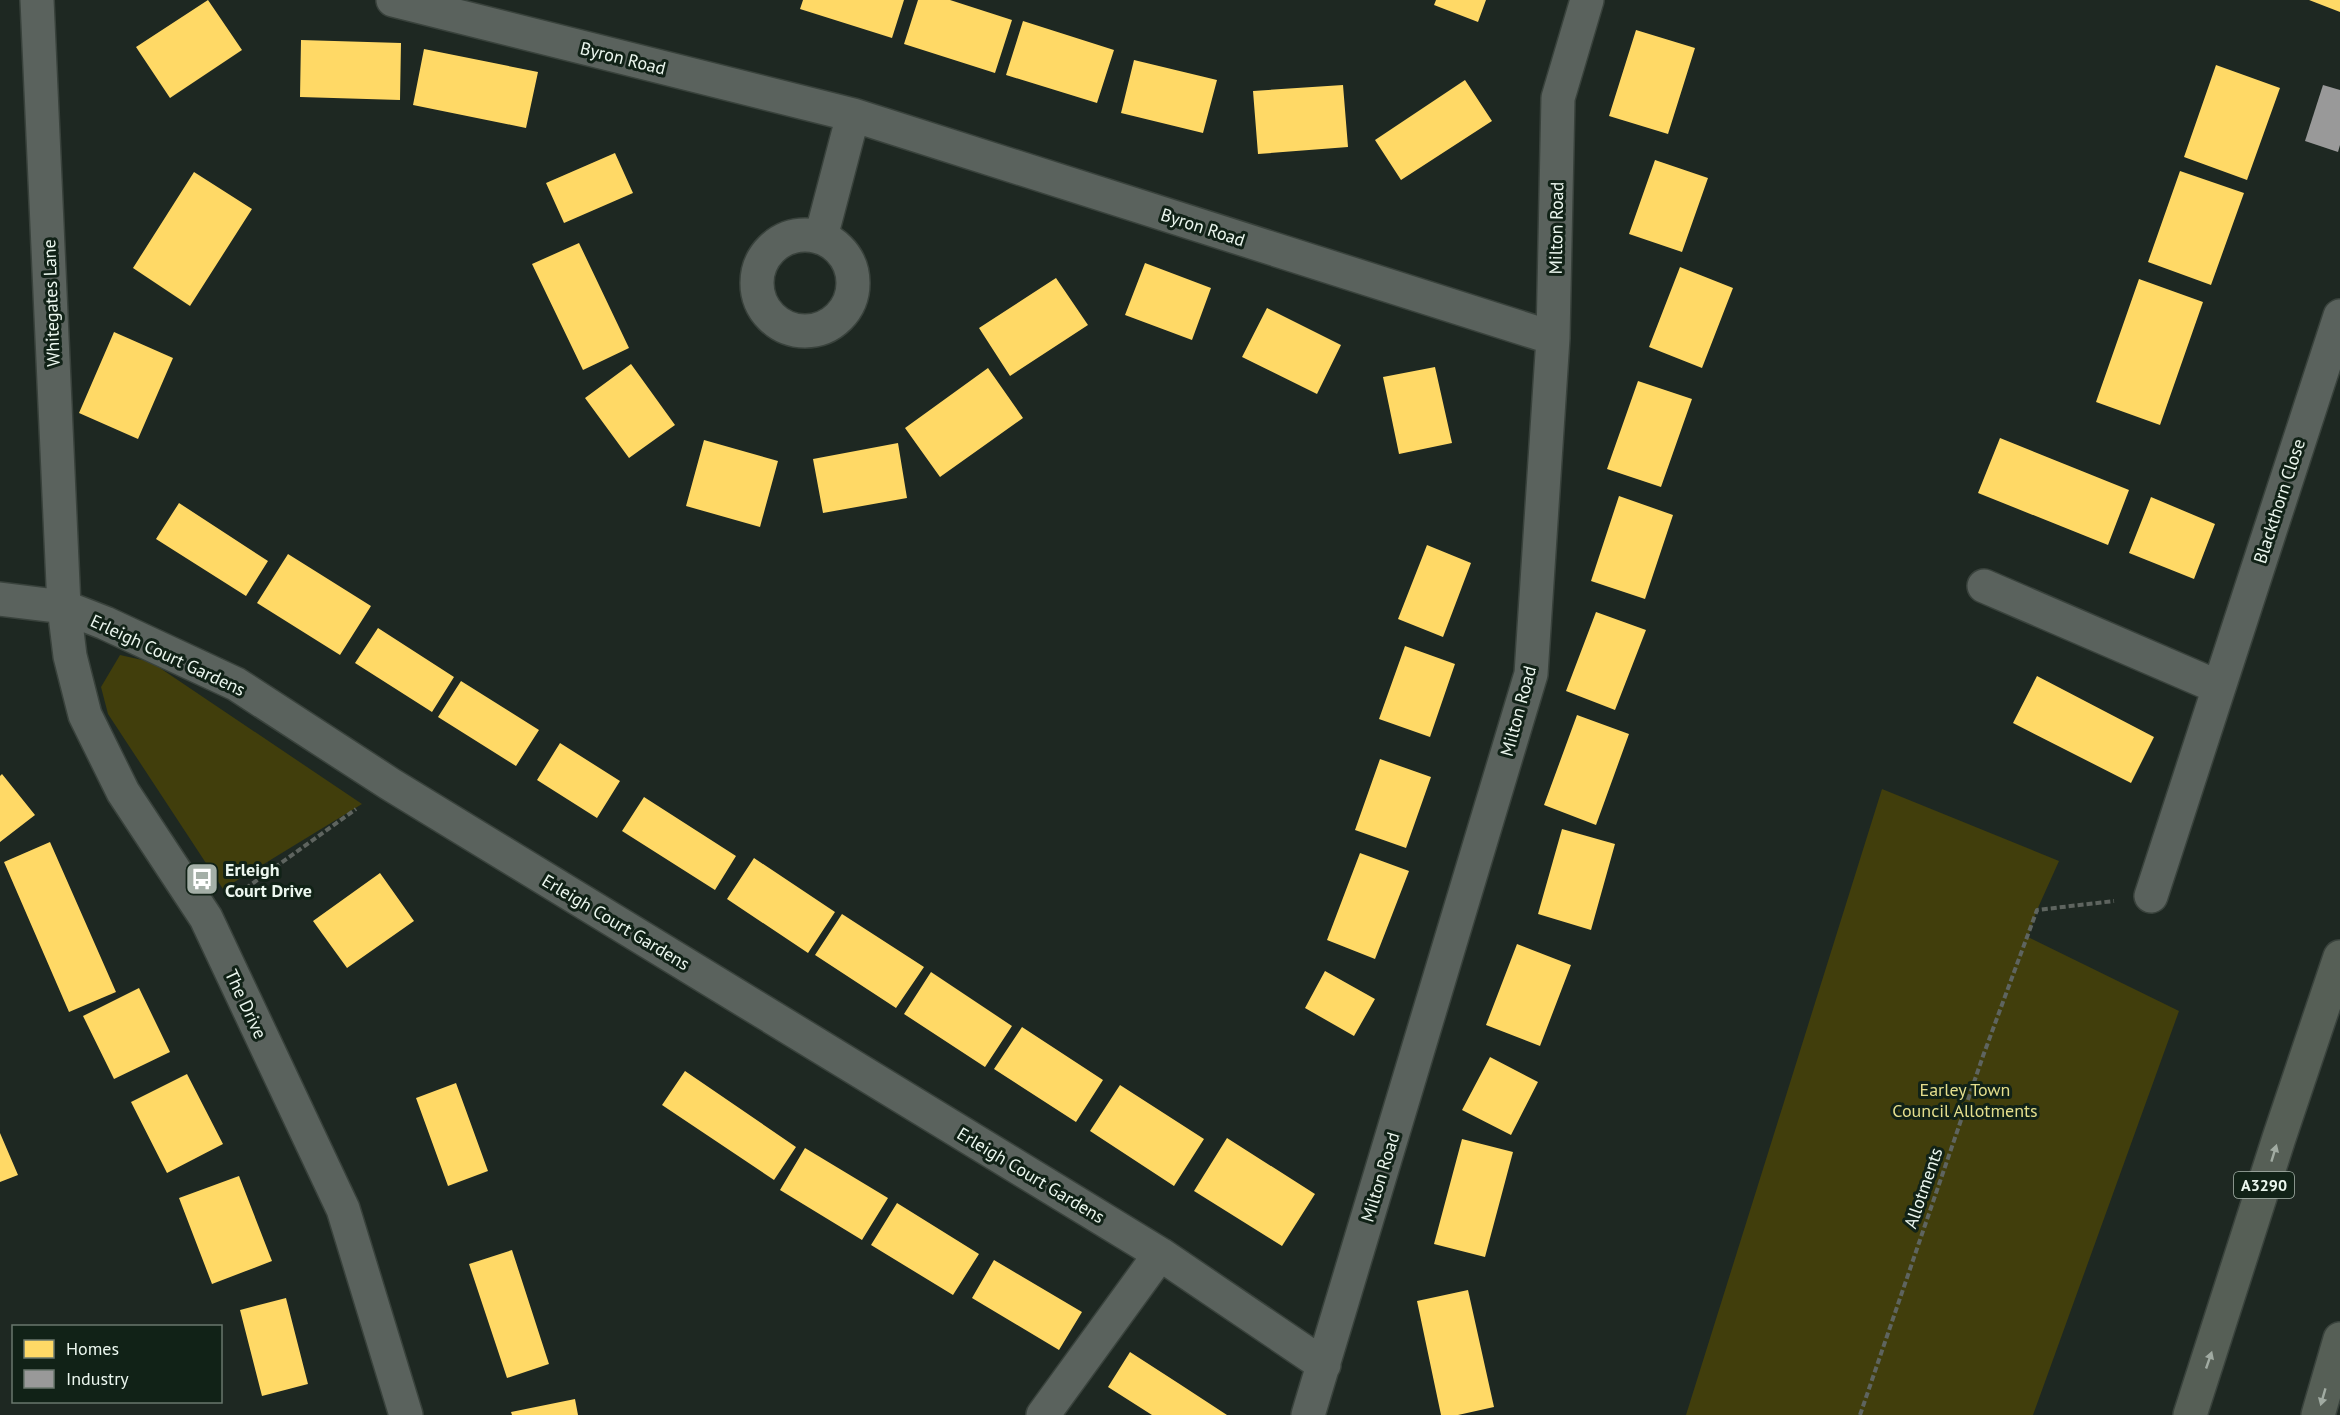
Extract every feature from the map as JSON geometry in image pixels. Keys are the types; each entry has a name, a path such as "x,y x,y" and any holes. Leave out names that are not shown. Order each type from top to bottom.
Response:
{"main road":[{"name":"A3290","path":"2190,1415 2340,957"},
{"path":"2318,1415 2340,1339"}],"street":[{"name":"Whitegates Lane","path":"38,0 64,607"},
{"name":"Byron Road","path":"393,0 853,115 1553,338"},
{"name":"Milton Road","path":"1324,1365 1531,674 1553,338 1558,98 1587,0"},
{"path":"821,237 853,115"},
{"name":"Blackthorn Close","path":"2151,896 2340,316"},
{"path":"1984,586 2218,687"},
{"path":"0,599 64,607"},
{"name":"Erleigh Court Gardens","path":"64,607 105,623 236,684 390,784 1160,1254 1324,1365"},
{"name":"The Drive","path":"64,607 70,656 85,715 123,792 206,918 343,1209 406,1415"},
{"path":"1043,1415 1160,1254"},
{"path":"1308,1415 1324,1365"}],"path":[{"path":"206,918 390,784"},
{"name":"Allotments","path":"1860,1415 1979,1067 2037,910 2151,896"}],"green space":[{"path":"120,655 151,662 362,804 223,889 108,714 101,687"},
{"name":"Earley Town Council Allotments","path":"1882,789 2059,861 2037,910 2028,937 2179,1011 2033,1415 1686,1415"}],"building: Homes":[{"path":"208,0 242,50 170,98 136,47"},
{"path":"803,0 904,0 892,38 800,9"},
{"path":"918,0 950,0 1012,20 995,73 904,44"},
{"path":"1436,0 1486,0 1478,22 1434,5"},
{"path":"2309,0 2340,0 2340,12"},
{"path":"1023,21 1114,50 1097,103 1006,75"},
{"path":"1636,30 1695,48 1668,134 1609,116"},
{"path":"301,40 401,43 400,100 300,97"},
{"path":"424,49 538,72 526,128 413,105"},
{"path":"1134,60 1217,80 1203,133 1121,113"},
{"path":"2216,65 2280,88 2247,180 2184,157"},
{"path":"1465,80 1492,121 1401,180 1375,140"},
{"path":"1343,85 1348,147 1258,154 1253,91"},
{"path":"615,153 633,193 564,223 546,183"},
{"path":"1655,160 1708,178 1682,252 1629,234"},
{"path":"2180,171 2244,193 2211,285 2148,262"},
{"path":"194,172 252,209 190,306 133,268"},
{"path":"579,243 629,348 583,370 532,264"},
{"path":"1145,263 1211,288 1192,340 1125,315"},
{"path":"1680,267 1733,288 1702,368 1649,347"},
{"path":"1056,278 1088,325 1010,376 979,328"},
{"path":"2139,279 2203,302 2160,425 2096,402"},
{"path":"1267,308 1341,345 1317,394 1242,357"},
{"path":"114,332 173,358 138,439 79,413"},
{"path":"631,364 675,425 629,458 585,398"},
{"path":"1435,367 1452,443 1399,454 1383,377"},
{"path":"988,368 1023,418 940,477 905,428"},
{"path":"1638,381 1692,399 1661,487 1607,469"},
{"path":"2000,438 2129,490 2108,545 1978,493"},
{"path":"704,440 778,461 760,527 686,506"},
{"path":"898,443 907,498 823,513 813,459"},
{"path":"1619,496 1673,515 1645,599 1591,581"},
{"path":"2151,497 2215,524 2194,579 2129,553"},
{"path":"179,503 268,561 246,596 156,539"},
{"path":"1427,545 1471,563 1443,637 1398,619"},
{"path":"288,554 371,606 340,655 257,603"},
{"path":"1596,612 1646,630 1615,710 1566,691"},
{"path":"378,628 454,677 432,712 355,663"},
{"path":"1405,646 1455,664 1430,737 1379,719"},
{"path":"2037,676 2154,737 2131,783 2013,723"},
{"path":"461,681 539,730 516,766 438,717"},
{"path":"1577,715 1629,734 1596,825 1544,805"},
{"path":"560,743 620,781 597,818 537,780"},
{"path":"1380,759 1431,777 1406,848 1355,830"},
{"path":"2,774 35,815 0,842 0,776"},
{"path":"644,797 736,856 715,890 622,831"},
{"path":"1562,829 1615,844 1591,930 1538,914"},
{"path":"50,842 116,992 69,1012 4,862"},
{"path":"1360,853 1409,871 1375,959 1327,940"},
{"path":"754,858 835,912 808,953 727,899"},
{"path":"380,873 414,921 347,968 313,921"},
{"path":"842,914 924,967 896,1008 815,955"},
{"path":"1517,944 1571,965 1540,1046 1486,1025"},
{"path":"1325,971 1375,999 1354,1036 1305,1008"},
{"path":"931,972 1012,1026 985,1067 904,1014"},
{"path":"139,988 170,1052 114,1079 83,1016"},
{"path":"1022,1027 1103,1080 1076,1122 994,1069"},
{"path":"1490,1057 1538,1082 1511,1135 1462,1110"},
{"path":"685,1071 796,1147 774,1180 662,1105"},
{"path":"187,1074 223,1144 167,1173 131,1102"},
{"path":"456,1083 488,1171 448,1186 416,1098"},
{"path":"1120,1085 1204,1139 1174,1186 1090,1131"},
{"path":"0,1133 18,1175 0,1182"},
{"path":"1227,1138 1315,1194 1282,1246 1194,1191"},
{"path":"1462,1139 1513,1152 1485,1257 1434,1244"},
{"path":"805,1148 888,1198 862,1240 780,1190"},
{"path":"239,1176 272,1261 212,1284 179,1198"},
{"path":"897,1203 979,1254 953,1295 871,1245"},
{"path":"512,1250 549,1364 507,1378 469,1264"},
{"path":"994,1260 1082,1312 1059,1350 972,1298"},
{"path":"1468,1290 1494,1407 1458,1415 1441,1415 1417,1301"},
{"path":"286,1298 308,1384 262,1396 240,1310"},
{"path":"1130,1352 1227,1415 1152,1415 1108,1387"},
{"path":"575,1399 578,1415 512,1415 511,1412"}],"building: Industry":[{"path":"2323,85 2340,90 2338,152 2305,141"}],"place":[{"name":"Erleigh Court Drive","path":"202,879"}]}
